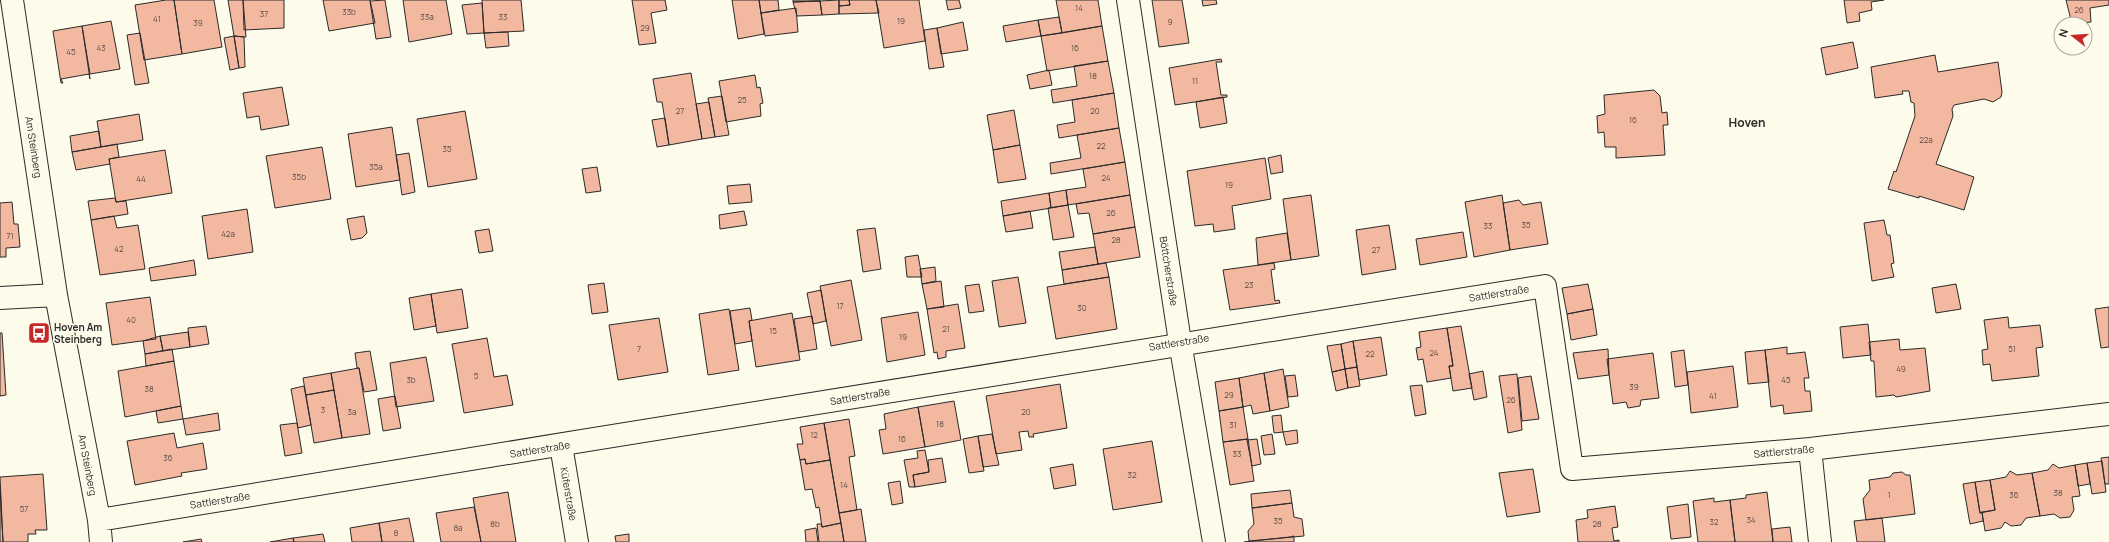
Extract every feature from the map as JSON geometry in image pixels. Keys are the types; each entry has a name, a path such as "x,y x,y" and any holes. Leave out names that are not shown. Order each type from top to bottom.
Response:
{"street":[{"name":"Am Steinberg","path":"12,0 56,295 99,520 101,542"},
{"name":"Böttcherstraße","path":"1128,0 1180,342 1214,542"},
{"name":"Sattlerstraße","path":"99,520 561,446 1180,342 1545,286 1572,469 1810,449 2109,414"},
{"path":"0,298 56,295"},
{"name":"Küferstraße","path":"561,446 577,542"},
{"path":"1810,449 1820,542"}],"building":[{"path":"174,0 182,54 144,60 135,5"},
{"path":"174,0 214,0 222,47 182,54"},
{"path":"228,0 243,0 246,37 234,36"},
{"path":"243,0 284,0 284,28 244,30"},
{"path":"323,0 370,0 375,23 329,31"},
{"path":"385,0 391,37 376,39 370,1"},
{"path":"403,0 446,0 452,34 409,42"},
{"path":"482,0 521,0 524,31 484,33"},
{"path":"632,0 665,0 667,10 651,13 656,43 639,45"},
{"path":"732,0 759,0 764,34 738,39"},
{"path":"759,0 778,0 779,10 761,13"},
{"path":"793,0 820,0 820,1 793,2"},
{"path":"839,0 849,0 850,5 839,6"},
{"path":"839,0 839,14 822,15 820,1"},
{"path":"849,0 876,0 879,13 839,14 839,6 850,5"},
{"path":"876,0 919,0 925,41 884,48"},
{"path":"946,0 959,0 961,8 948,10"},
{"path":"1056,0 1098,0 1102,26 1062,33"},
{"path":"1152,0 1182,0 1189,43 1159,47"},
{"path":"1202,0 1216,0 1217,4 1203,6"},
{"path":"1844,0 1884,0 1871,2 1872,10 1859,13 1860,21 1847,23"},
{"path":"2066,0 2109,0 2109,5 2090,8 2091,16 2070,16"},
{"path":"820,1 822,15 797,16 793,2"},
{"path":"482,3 484,33 467,34 462,5"},
{"path":"796,8 798,32 765,36 761,13"},
{"path":"1059,17 1062,33 1041,36 1038,20"},
{"path":"1038,20 1041,36 1006,42 1003,26"},
{"path":"111,21 120,69 90,74 82,26"},
{"path":"963,22 968,50 941,54 937,28"},
{"path":"82,26 90,79 89,74 61,79 63,83 61,83 53,31"},
{"path":"1102,26 1108,61 1047,71 1041,36"},
{"path":"937,28 944,67 929,69 924,30"},
{"path":"508,32 509,46 486,48 484,33"},
{"path":"140,33 149,83 135,85 127,35"},
{"path":"234,36 244,37 245,67 239,68"},
{"path":"234,36 239,68 230,70 224,38"},
{"path":"1853,42 1858,68 1826,75 1821,48"},
{"path":"1935,55 1938,72 1998,62 2002,92 2001,97 1993,102 1984,99 1954,105 1952,109 1953,116 1936,164 1974,177 1964,210 1919,196 1919,198 1888,189 1894,171 1896,172 1915,116 1914,103 1911,102 1909,91 1902,91 1903,94 1875,98 1871,67"},
{"path":"1221,59 1222,62 1216,62 1221,95 1227,95 1227,97 1175,105 1169,68"},
{"path":"1108,61 1114,93 1053,103 1051,90 1077,86 1074,66"},
{"path":"1049,70 1052,85 1030,89 1027,75"},
{"path":"691,73 702,139 669,145 662,102 657,102 653,79"},
{"path":"755,75 757,88 760,87 763,103 760,104 761,116 726,122 719,81"},
{"path":"282,87 289,125 261,130 259,116 247,118 243,93"},
{"path":"1654,90 1660,96 1662,113 1667,112 1668,125 1663,125 1665,155 1616,158 1616,147 1605,147 1604,132 1598,133 1597,116 1605,114 1604,95"},
{"path":"1114,93 1119,128 1059,138 1057,125 1075,122 1072,100"},
{"path":"722,96 729,135 715,137 708,98"},
{"path":"1223,97 1227,123 1200,128 1196,102"},
{"path":"709,102 715,137 702,139 696,104"},
{"path":"1014,110 1020,145 993,150 987,115"},
{"path":"465,111 477,179 428,187 417,119"},
{"path":"139,114 143,140 101,147 97,121"},
{"path":"665,118 669,145 657,147 652,120"},
{"path":"392,127 400,180 356,187 348,134"},
{"path":"1119,128 1125,162 1051,174 1050,163 1081,158 1077,135"},
{"path":"99,131 101,147 72,152 70,136"},
{"path":"117,144 119,157 109,159 110,164 76,170 72,152"},
{"path":"1020,145 1026,179 998,183 993,150"},
{"path":"322,147 331,199 275,208 266,156"},
{"path":"165,150 172,193 116,202 109,159"},
{"path":"409,153 415,192 402,195 396,155"},
{"path":"1281,155 1283,172 1271,174 1268,158"},
{"path":"1265,158 1271,199 1232,206 1235,229 1214,232 1213,224 1195,226 1187,171"},
{"path":"1125,162 1130,195 1068,205 1066,190 1086,187 1083,169"},
{"path":"597,167 601,191 586,193 582,169"},
{"path":"750,184 752,202 729,204 727,186"},
{"path":"1066,190 1068,205 1051,208 1049,193"},
{"path":"1049,193 1051,208 1003,216 1001,201"},
{"path":"1130,195 1135,227 1093,234 1089,213 1078,214 1076,204"},
{"path":"1311,195 1319,256 1291,260 1283,199"},
{"path":"1502,195 1510,250 1474,257 1465,202"},
{"path":"115,198 116,202 126,201 128,214 91,220 88,201"},
{"path":"1519,200 1523,205 1541,202 1548,244 1510,250 1503,203"},
{"path":"12,202 14,224 18,224 20,247 6,248 6,257 0,257 0,203"},
{"path":"1068,205 1074,237 1053,240 1048,208"},
{"path":"247,209 253,252 208,259 202,216"},
{"path":"744,211 747,225 720,229 719,215"},
{"path":"1030,211 1033,228 1006,232 1003,216"},
{"path":"114,216 117,228 138,225 145,269 100,275 91,220"},
{"path":"364,216 367,233 362,238 351,240 347,219"},
{"path":"1884,220 1887,235 1890,235 1894,263 1891,264 1894,277 1872,281 1864,223"},
{"path":"1389,225 1396,269 1362,275 1356,230"},
{"path":"1135,227 1140,257 1098,264 1093,234"},
{"path":"875,228 881,269 863,272 857,230"},
{"path":"489,229 493,251 479,253 475,231"},
{"path":"1463,232 1467,257 1420,265 1416,239"},
{"path":"1287,233 1291,260 1258,265 1256,238"},
{"path":"1095,247 1098,264 1062,270 1059,252"},
{"path":"918,255 922,277 907,277 905,257"},
{"path":"194,260 196,275 151,281 149,268"},
{"path":"1106,263 1109,277 1064,284 1062,270"},
{"path":"1274,263 1275,269 1271,270 1275,301 1279,300 1280,303 1230,310 1223,270"},
{"path":"935,267 936,281 922,284 920,269"},
{"path":"1018,277 1026,323 999,327 992,281"},
{"path":"1109,277 1117,329 1056,339 1047,287"},
{"path":"851,280 862,340 831,346 820,286"},
{"path":"941,281 944,307 927,309 922,284"},
{"path":"604,283 608,312 592,314 588,285"},
{"path":"979,284 984,311 969,313 965,286"},
{"path":"1588,284 1593,309 1567,314 1562,288"},
{"path":"1956,284 1961,309 1936,313 1932,288"},
{"path":"462,289 468,328 437,333 431,294"},
{"path":"821,290 826,321 813,324 807,293"},
{"path":"431,294 436,326 414,330 409,298"},
{"path":"150,297 156,339 112,345 106,303"},
{"path":"958,304 965,348 946,351 946,357 938,359 937,352 934,353 927,309"},
{"path":"2109,307 2109,347 2101,348 2095,309"},
{"path":"750,308 752,320 749,321 752,341 735,344 730,311"},
{"path":"729,309 739,370 708,375 699,314"},
{"path":"1593,309 1597,335 1571,340 1567,314"},
{"path":"918,312 925,355 887,362 881,318"},
{"path":"792,313 800,360 756,367 749,321"},
{"path":"812,316 817,349 799,352 794,319"},
{"path":"2008,317 2009,328 2040,325 2043,347 2036,348 2039,376 1992,381 1990,364 1983,365 1982,350 1988,349 1984,320"},
{"path":"659,318 668,372 618,380 609,325"},
{"path":"1868,324 1871,355 1843,358 1840,327"},
{"path":"206,326 209,344 190,347 188,328"},
{"path":"1461,326 1472,388 1453,391 1449,366 1453,366 1447,328"},
{"path":"1447,328 1453,366 1449,366 1451,378 1427,382 1423,359 1418,360 1416,348 1421,347 1419,332"},
{"path":"188,332 190,347 163,351 160,336"},
{"path":"0,333 2,333 6,395 0,396"},
{"path":"160,336 163,351 145,354 143,341"},
{"path":"1381,337 1387,375 1359,380 1353,341"},
{"path":"487,338 494,377 507,375 513,405 464,413 452,344"},
{"path":"1899,339 1900,350 1925,348 1930,391 1896,397 1894,395 1876,397 1874,361 1871,361 1869,342"},
{"path":"1353,341 1357,367 1345,369 1341,344"},
{"path":"1341,344 1345,369 1332,372 1327,346"},
{"path":"1787,347 1787,354 1805,352 1809,378 1804,378 1805,391 1810,391 1812,411 1784,414 1783,405 1771,407 1765,350"},
{"path":"172,349 174,361 146,366 145,354"},
{"path":"1608,349 1609,375 1578,379 1573,353"},
{"path":"1684,350 1688,385 1675,387 1671,352"},
{"path":"1765,350 1769,382 1748,384 1745,352"},
{"path":"370,351 377,390 364,392 359,368 357,368 355,353"},
{"path":"1653,353 1659,398 1641,400 1640,406 1628,408 1626,402 1613,404 1607,359"},
{"path":"426,357 434,401 396,407 390,363"},
{"path":"174,361 181,406 125,417 118,371"},
{"path":"1733,366 1738,407 1691,413 1687,372"},
{"path":"1357,367 1360,386 1348,388 1345,369"},
{"path":"359,368 370,434 342,438 331,373"},
{"path":"1283,369 1289,407 1270,411 1264,373"},
{"path":"1345,369 1348,388 1336,391 1332,372"},
{"path":"1483,371 1487,397 1474,400 1469,374"},
{"path":"331,373 334,390 306,395 303,378"},
{"path":"1264,373 1270,411 1253,414 1251,405 1243,407 1239,378"},
{"path":"1517,374 1522,430 1508,433 1499,376"},
{"path":"1295,375 1298,396 1288,397 1285,376"},
{"path":"1531,376 1539,419 1522,421 1518,378"},
{"path":"1239,378 1243,407 1219,411 1215,382"},
{"path":"1060,384 1067,428 1033,434 1034,437 1029,437 1028,431 1019,432 1022,450 996,454 986,396"},
{"path":"1422,385 1426,414 1415,416 1410,386"},
{"path":"304,386 311,425 298,428 291,389"},
{"path":"334,390 342,438 314,443 306,395"},
{"path":"395,396 401,428 383,431 378,399"},
{"path":"954,401 961,440 925,447 918,407"},
{"path":"181,406 183,419 158,423 156,411"},
{"path":"918,407 925,447 883,454 879,430 886,429 884,414"},
{"path":"1243,407 1248,439 1223,442 1219,411"},
{"path":"218,413 220,430 186,435 183,419"},
{"path":"1281,415 1283,432 1274,433 1272,416"},
{"path":"849,419 855,456 849,457 857,510 839,513 824,423"},
{"path":"297,423 302,453 285,456 280,425"},
{"path":"824,423 830,460 806,464 805,459 800,460 797,444 803,444 800,427"},
{"path":"1297,430 1298,443 1286,445 1283,432"},
{"path":"174,433 177,448 203,443 207,469 181,473 182,476 135,485 127,441"},
{"path":"992,434 999,465 983,467 978,436"},
{"path":"1272,434 1275,454 1264,455 1261,436"},
{"path":"978,436 984,471 969,473 963,439"},
{"path":"1248,439 1254,481 1230,485 1223,442"},
{"path":"1257,439 1261,464 1252,466 1247,440"},
{"path":"1152,441 1162,502 1113,510 1103,449"},
{"path":"925,450 929,472 913,475 915,487 909,487 904,460 918,458 917,451"},
{"path":"2109,457 2109,484 2105,484 2101,458"},
{"path":"942,458 946,482 915,487 913,475 929,472 928,460"},
{"path":"805,459 806,464 830,460 841,523 822,527 819,507 816,508 812,489 805,490 800,460"},
{"path":"2102,461 2106,492 2092,494 2087,463"},
{"path":"2087,463 2090,484 2078,486 2075,465"},
{"path":"1073,464 1076,485 1054,489 1050,468"},
{"path":"2053,464 2059,468 2075,465 2080,496 2072,497 2074,510 2070,517 2060,518 2054,514 2040,516 2032,473 2048,470"},
{"path":"1533,469 1540,512 1507,517 1499,473"},
{"path":"2010,471 2017,475 2032,473 2040,516 2026,518 2021,525 2011,526 2005,522 2001,528 1985,531 1982,512 1995,510 1990,480 2006,477"},
{"path":"1902,472 1906,475 1910,475 1915,514 1866,520 1863,499 1870,490 1869,480 1890,477 1893,473"},
{"path":"43,474 47,530 35,530 36,534 28,534 28,542 3,542 0,477"},
{"path":"1990,480 1995,510 1980,513 1975,482"},
{"path":"900,481 903,503 892,505 888,483"},
{"path":"1975,482 1980,513 1982,512 1983,521 1970,524 1963,484"},
{"path":"0,489 3,542 0,542"},
{"path":"1290,490 1292,503 1252,508 1251,494"},
{"path":"508,492 516,542 481,542 473,498"},
{"path":"1767,492 1773,542 1735,542 1730,500 1746,498 1746,495"},
{"path":"1714,498 1714,502 1730,500 1735,542 1698,542 1693,501"},
{"path":"1292,503 1294,517 1302,519 1304,536 1249,541 1248,531 1254,524 1252,508"},
{"path":"1688,504 1691,537 1671,539 1667,507"},
{"path":"1615,506 1618,527 1612,528 1614,541 1619,540 1619,542 1578,542 1576,520 1588,518 1587,510"},
{"path":"474,507 481,542 441,542 436,513"},
{"path":"861,509 866,542 844,542 839,513"},
{"path":"409,518 414,542 382,542 379,523"},
{"path":"1882,518 1885,542 1857,542 1854,521"},
{"path":"379,523 382,542 352,542 350,528"},
{"path":"841,523 844,542 819,542 817,524 821,524 822,527"},
{"path":"1790,527 1792,542 1773,542 1772,529"},
{"path":"816,528 818,542 806,542 805,530"},
{"path":"323,534 325,542 294,542 293,538"},
{"path":"629,534 629,542 616,542 615,536"},
{"path":"1294,536 1294,542 1244,542 1290,537"},
{"path":"293,538 294,542 270,542"},
{"path":"201,539 202,542 183,542"}],"place":[{"name":"Hoven Am Steinberg","path":"39,333"}],"district":[{"name":"Hoven","path":"1747,123"}]}
